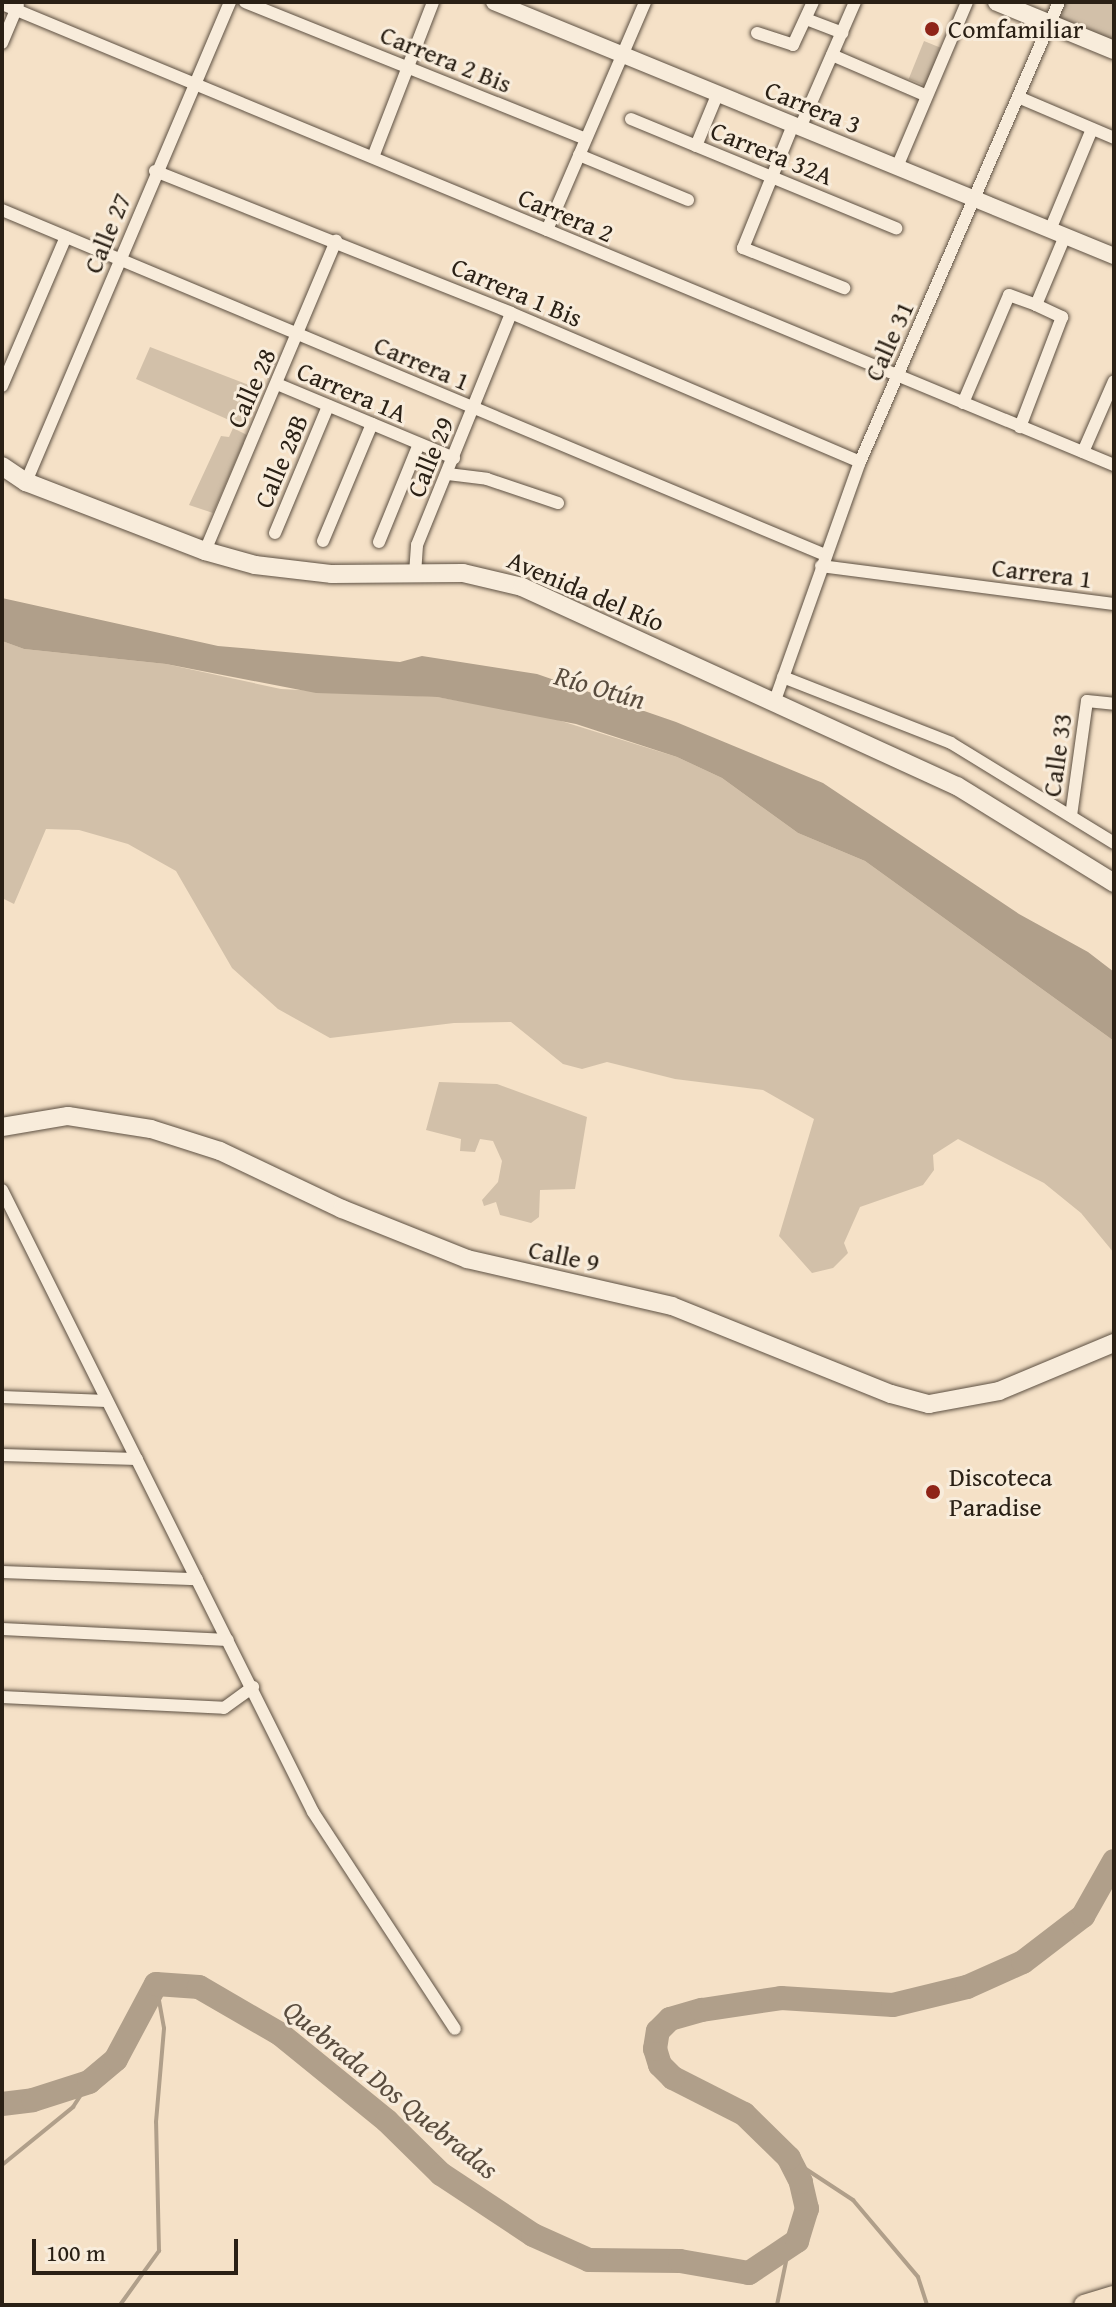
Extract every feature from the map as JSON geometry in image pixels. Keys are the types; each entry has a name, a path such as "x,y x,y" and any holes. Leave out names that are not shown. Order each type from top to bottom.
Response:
{"highway":[{"path":"1084,2305 1114,2296"}],"main road":[{"path":"997,2 1026,8 1050,24 1114,50"},
{"name":"Avenida del Río","path":"2,466 26,482 205,551 296,572 463,573 522,587 957,786 1114,883"},
{"name":"Calle 9","path":"2,1127 68,1116 151,1129 220,1151 342,1209 467,1259 672,1306 920,1402 970,1401 1114,1343"}],"street":[{"name":"Calle 27","path":"26,482 155,171 230,2"},
{"name":"Carrera 2 Bis","path":"245,2 586,139"},
{"path":"373,157 433,2"},
{"name":"Carrera 3","path":"494,2 1114,256"},
{"path":"547,230 645,2"},
{"path":"757,33 793,45 813,2"},
{"path":"844,288 743,248 772,177 855,2"},
{"path":"897,167 967,2"},
{"name":"Calle 31","path":"774,703 860,462 1059,2"},
{"name":"Carrera 2","path":"2,4 17,6 1114,465"},
{"path":"2,43 17,6"},
{"path":"806,19 842,33"},
{"path":"832,55 927,96"},
{"path":"696,146 718,93"},
{"path":"1018,97 1114,138"},
{"name":"Carrera 32A","path":"631,119 896,228"},
{"path":"1036,305 1092,129"},
{"path":"579,155 688,200"},
{"name":"Carrera 1 Bis","path":"155,171 511,313 860,462"},
{"name":"Carrera 1","path":"2,210 299,334 823,561 1114,604"},
{"path":"2,386 66,237"},
{"name":"Calle 28","path":"205,551 336,241"},
{"path":"963,403 1009,295 1036,305 1062,317 1020,427"},
{"name":"Calle 29","path":"415,574 417,545 511,313"},
{"path":"1083,452 1114,381"},
{"name":"Carrera 1A","path":"277,384 454,458"},
{"name":"Calle 28B","path":"275,533 328,406"},
{"path":"323,541 372,424"},
{"path":"379,542 419,444"},
{"path":"448,474 487,479 558,503"},
{"path":"783,677 951,743 1114,843"},
{"name":"Calle 33","path":"1071,816 1087,701 1114,704"},
{"path":"2,1190 313,1812 455,2029"},
{"path":"2,1397 107,1401"},
{"path":"2,1455 137,1459"},
{"path":"2,1572 197,1579"},
{"path":"2,1629 228,1640"},
{"path":"2,1697 224,1708 253,1687"}],"shaded area":[{"path":"1059,2 1114,2 1114,50 1050,24"},
{"path":"924,41 941,48 925,86 909,79"},
{"path":"150,347 262,390 245,427 136,379"},
{"path":"233,428 247,435 213,513 189,505 221,436 229,437"},
{"name":"Río Otún","path":"2,598 218,646 400,662 422,656 537,674 676,722 823,783 1019,914 1088,952 1114,972 1114,1041 865,861 798,833 722,778 677,757 576,724 437,697 316,693 166,664 24,649 2,641"},
{"path":"2,641 24,649 166,664 281,689 437,697 545,716 677,757 722,778 798,833 865,861 1114,1041 1114,1253 1081,1213 1044,1183 958,1139 933,1155 934,1170 923,1185 860,1207 844,1243 848,1253 833,1268 812,1273 779,1236 814,1119 763,1090 675,1079 607,1062 582,1069 563,1064 511,1022 454,1023 330,1038 278,1009 232,968 176,871 128,844 79,830 46,829 14,904 2,898"},
{"path":"439,1082 497,1084 587,1117 575,1189 540,1190 539,1217 531,1223 500,1215 496,1202 484,1206 482,1200 498,1182 502,1161 493,1141 480,1139 475,1152 460,1151 461,1139 426,1130"}],"waterway":[{"name":"Quebrada Dos Quebradas","path":"2,2104 33,2100 89,2082 116,2059 156,1984 199,1987 280,2034 387,2121 441,2174 533,2235 589,2260 680,2261 749,2273 797,2241 807,2209 801,2182 789,2158 744,2114 673,2078 660,2065 655,2049 658,2031 670,2019 702,2010 781,1998 893,2005 967,1987 1023,1962 1083,1916 1114,1861"},
{"path":"120,2305 159,2251 156,2122 164,2028 156,1984"},
{"path":"2,2165 73,2107 89,2082"},
{"path":"789,2158 853,2200 918,2277 927,2305"},
{"path":"777,2305 788,2252"}],"place":[{"name":"Comfamiliar","path":"932,29"},
{"name":"Discoteca Paradise","path":"933,1492"}]}
